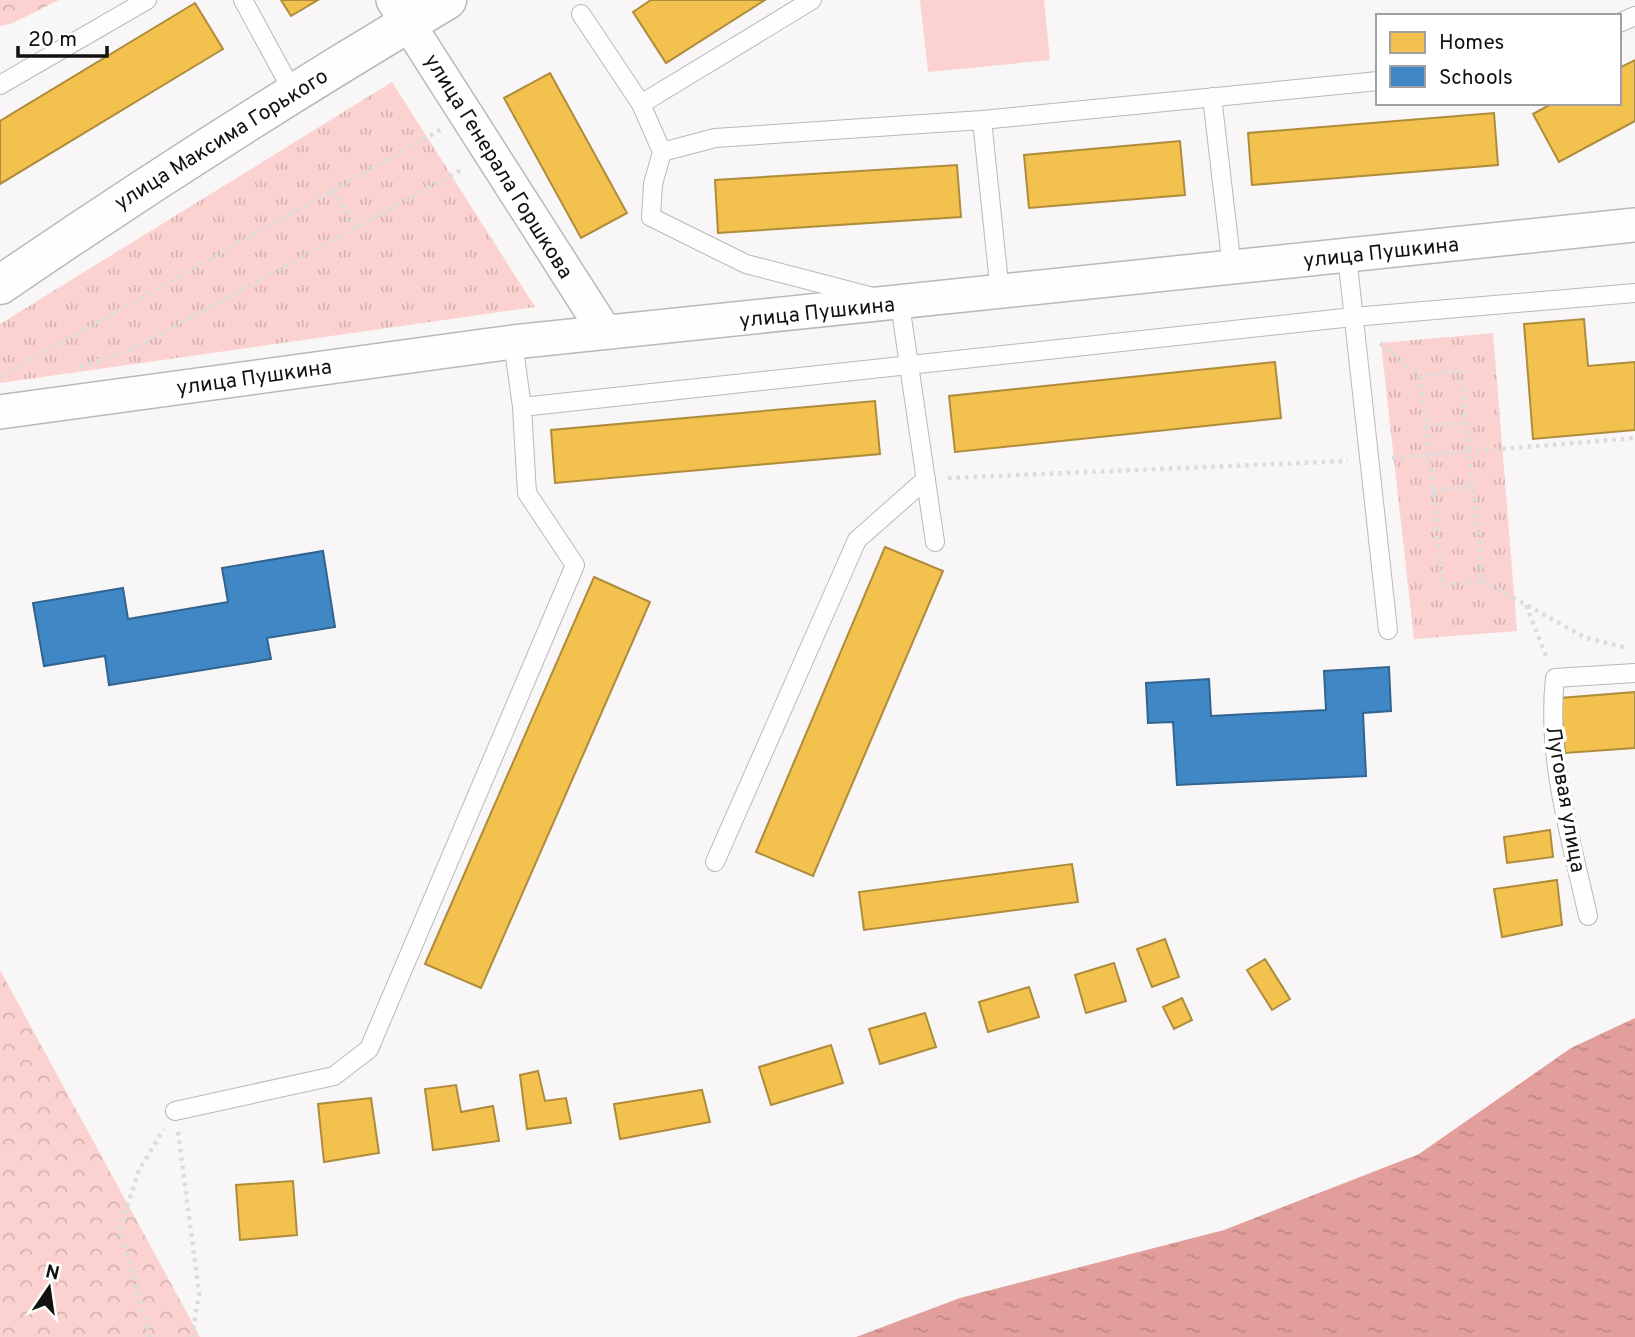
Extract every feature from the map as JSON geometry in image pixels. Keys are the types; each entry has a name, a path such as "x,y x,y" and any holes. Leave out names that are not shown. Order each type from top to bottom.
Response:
{"street":[{"name":"улица Максима Горького","path":"0,285 144,186 293,92 401,12 447,0"},
{"name":"улица Генерала Горшкова","path":"401,12 605,332"},
{"name":"улица Пушкина","path":"0,412 513,342 900,304 1635,225"}],"lane":[{"path":"0,85 146,0"},
{"path":"243,0 293,92"},
{"path":"641,104 812,0"},
{"path":"581,15 641,104 662,152 653,184 652,217 746,264 900,304 935,542"},
{"path":"662,152 715,138 982,120 1376,81"},
{"path":"1212,97 1232,268"},
{"path":"982,120 1000,293"},
{"path":"1347,256 1388,630"},
{"path":"522,407 1353,317 1635,293"},
{"path":"175,1111 334,1076 369,1049 575,565 527,493 522,407 513,342"},
{"path":"715,862 857,540 926,480"},
{"path":"1555,678 1635,673"},
{"name":"Луговая улица","path":"1555,678 1551,711 1561,790 1588,916"}],"path":[{"path":"0,377 332,189 467,116"},
{"path":"72,370 133,349 491,153"},
{"path":"332,189 356,227"},
{"path":"1353,317 1420,376 1443,585 1483,581 1586,638 1635,650"},
{"path":"1420,376 1460,372 1483,581"},
{"path":"1425,426 1465,422"},
{"path":"926,480 1369,460 1635,438"},
{"path":"1432,491 1473,486"},
{"path":"1526,605 1555,678"},
{"path":"149,1337 120,1228 139,1170 175,1111"},
{"path":"175,1111 199,1293 191,1337"}],"green space":[{"path":"0,0 59,0 13,23 0,26"},
{"path":"920,0 1044,0 1050,60 928,72"},
{"path":"392,82 535,307 0,383 0,324"},
{"path":"1493,333 1517,631 1414,639 1381,343"},
{"path":"0,970 200,1337 0,1337"}],"water":[{"path":"1635,1018 1635,1337 856,1337 960,1298 1224,1230 1419,1154 1571,1048"}],"building: Homes":[{"path":"281,0 318,0 291,16"},
{"path":"651,0 765,0 666,63 633,12"},
{"path":"195,3 223,49 0,184 0,121"},
{"path":"1635,60 1635,121 1559,162 1533,114 1549,105 1621,105 1621,67"},
{"path":"550,73 627,213 581,238 504,98"},
{"path":"1494,113 1498,165 1252,185 1248,133"},
{"path":"1180,141 1185,195 1029,208 1024,155"},
{"path":"957,165 961,217 718,233 715,180"},
{"path":"1584,319 1588,366 1635,362 1635,430 1533,439 1524,324"},
{"path":"1275,362 1281,418 955,452 949,396"},
{"path":"875,401 880,454 555,483 551,430"},
{"path":"885,547 943,571 813,876 756,852"},
{"path":"594,577 650,602 481,988 425,964"},
{"path":"1635,692 1635,748 1565,753 1560,698"},
{"path":"1550,830 1553,857 1507,863 1504,837"},
{"path":"1072,864 1078,902 864,930 859,892"},
{"path":"1557,880 1562,925 1502,937 1494,889"},
{"path":"1165,939 1179,977 1152,987 1137,949"},
{"path":"1265,959 1290,999 1272,1010 1247,970"},
{"path":"1114,963 1126,1001 1086,1013 1075,975"},
{"path":"1029,987 1039,1017 988,1032 979,1002"},
{"path":"1182,998 1192,1020 1174,1029 1163,1007"},
{"path":"925,1013 936,1047 880,1064 869,1029"},
{"path":"831,1045 843,1083 771,1105 759,1067"},
{"path":"538,1071 545,1101 566,1098 571,1123 527,1129 520,1075"},
{"path":"456,1085 461,1112 493,1106 499,1141 433,1150 425,1089"},
{"path":"702,1090 710,1122 620,1139 614,1104"},
{"path":"371,1098 379,1153 324,1162 318,1104"},
{"path":"293,1181 297,1235 240,1240 236,1185"}],"building: Schools":[{"path":"323,551 335,627 267,638 271,659 109,685 105,656 44,666 33,603 123,588 128,619 228,602 222,568"},
{"path":"1389,667 1391,711 1363,713 1366,776 1177,785 1173,722 1148,723 1146,683 1209,679 1211,716 1326,710 1324,671"}]}
